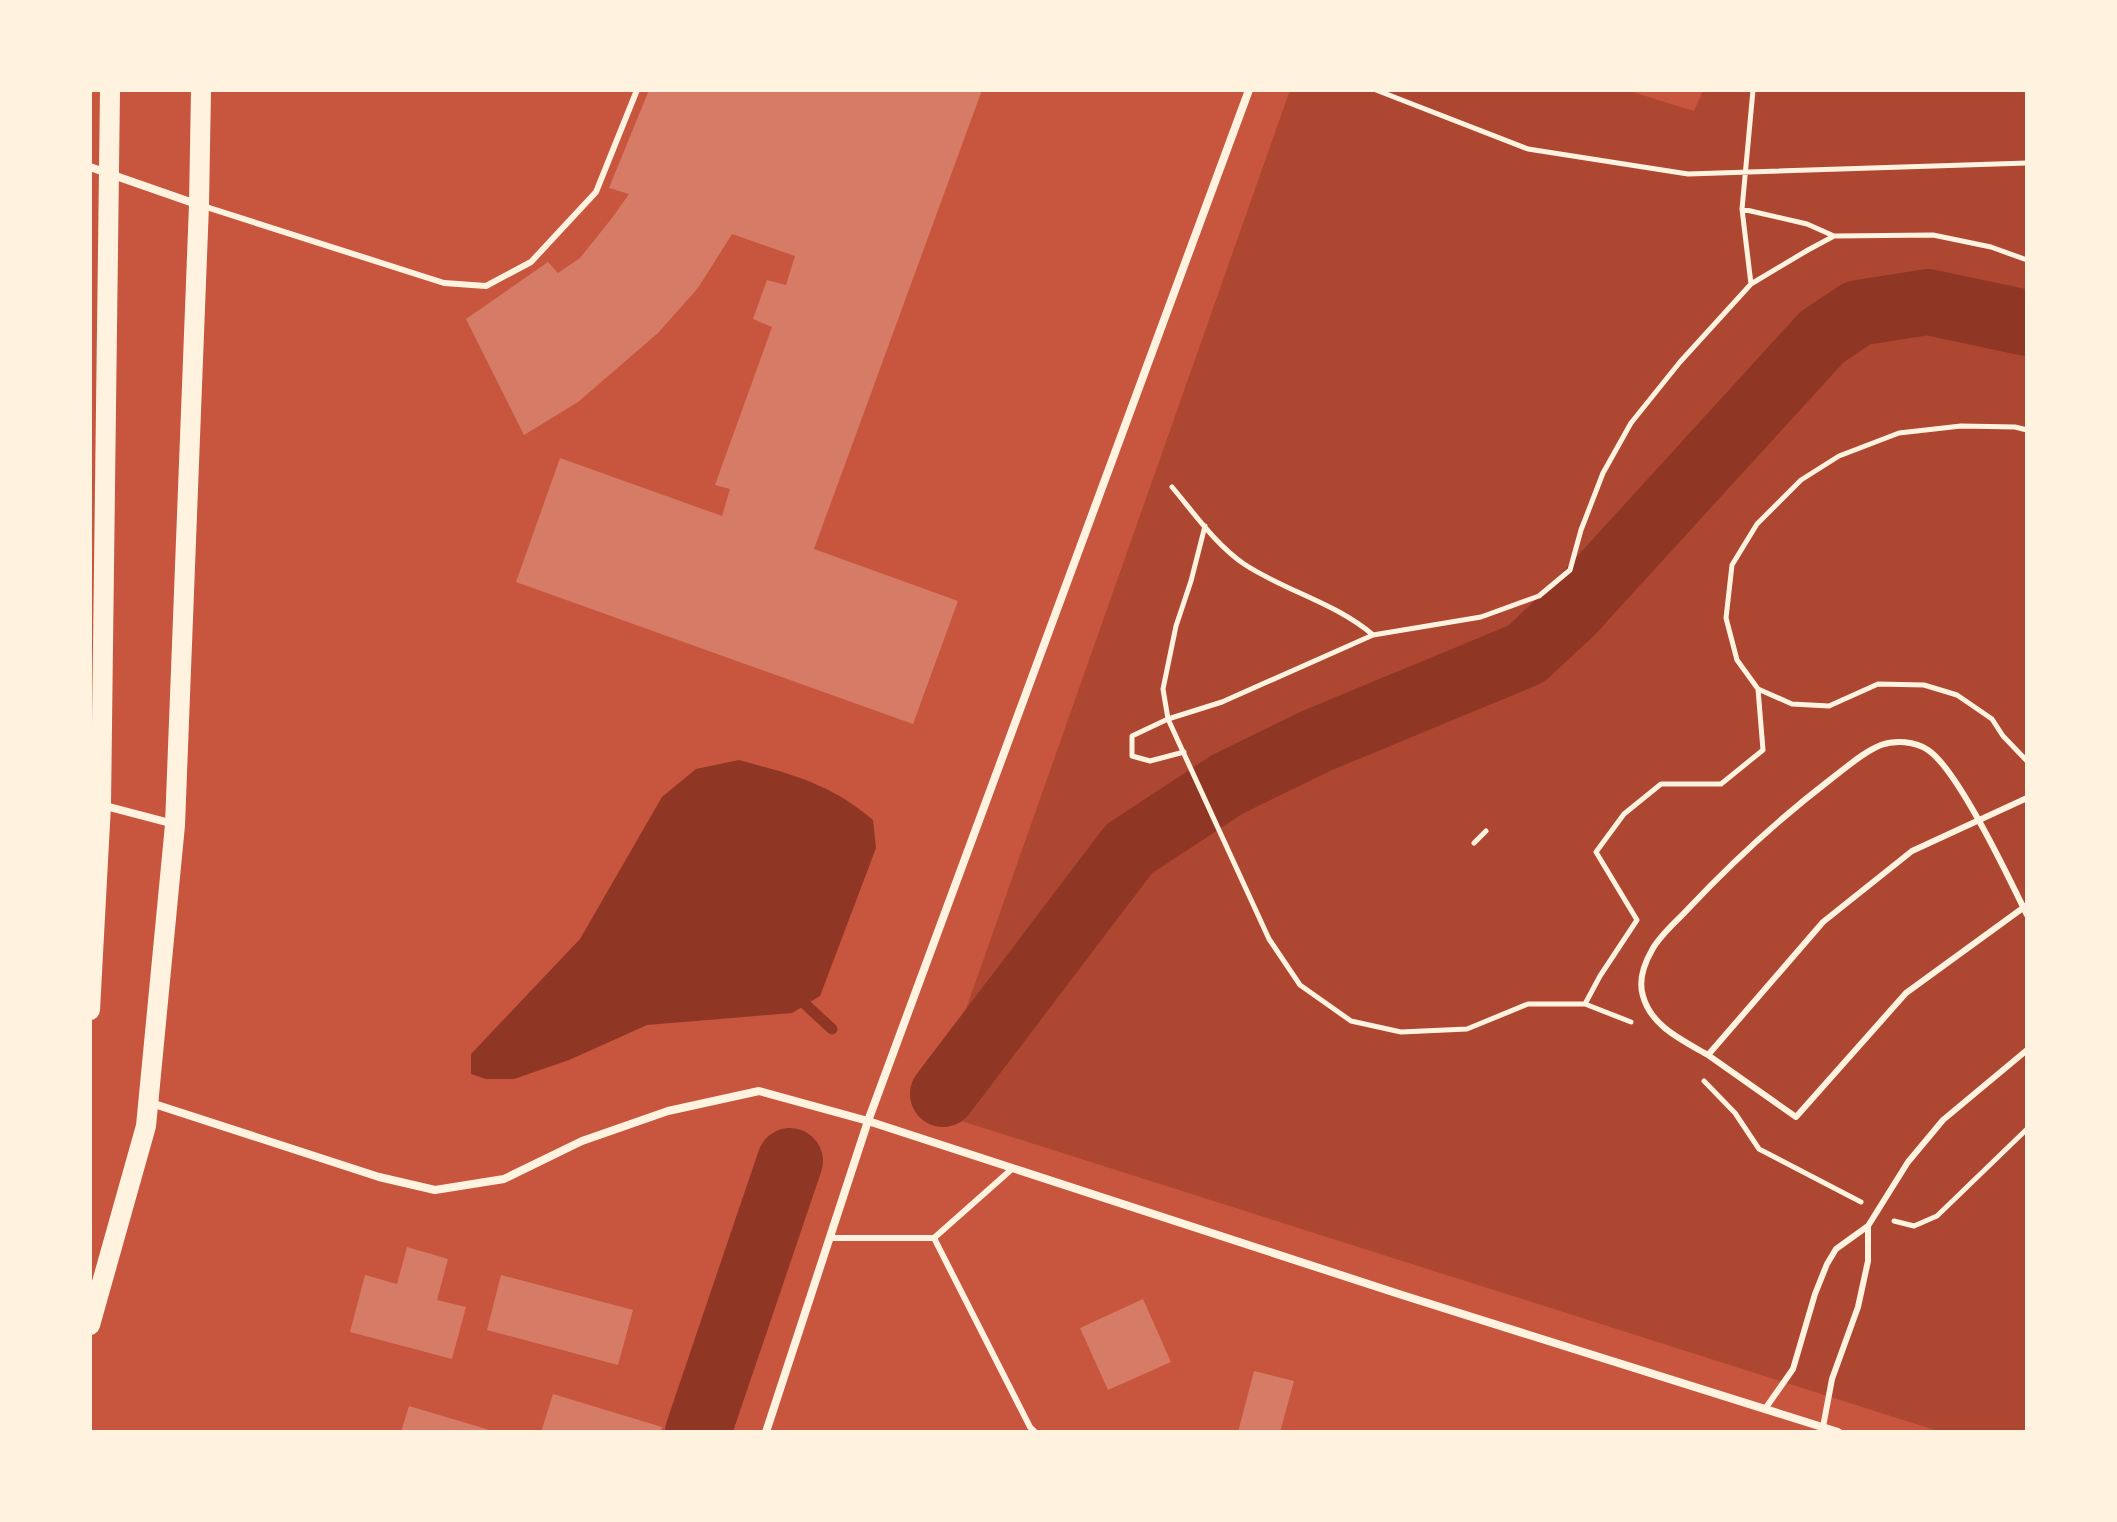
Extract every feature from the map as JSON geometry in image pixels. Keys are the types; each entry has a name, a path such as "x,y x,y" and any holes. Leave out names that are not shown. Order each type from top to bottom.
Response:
{"main road":[{"path":"90,1010 96,803 99,170 110,90"},
{"path":"90,1325 146,1126 175,825 201,90"}],"street":[{"path":"766,1432 868,1121 1249,90"},
{"path":"99,170 199,205"},
{"path":"96,803 175,825"},
{"path":"148,1101 379,1177 435,1190 504,1179 582,1141 668,1111 759,1091 868,1121 1402,1295 1838,1432"}],"lane":[{"path":"199,205 444,283 486,286 531,262 596,192 637,90"},
{"path":"2025,906 1906,993 1796,1117 1652,1018 1642,995 1642,972 1652,948 1725,869 1778,820 1881,745 1905,742 1927,749 1942,763 1979,822 2025,906 2027,915"},
{"path":"1708,1055 1823,922 1912,851 2027,798"},
{"path":"1765,1409 1793,1369 1815,1294 1836,1249 1868,1226 1908,1162 1943,1120 2027,1050"},
{"path":"830,1238 934,1238 1013,1168"},
{"path":"1823,1427 1832,1379 1858,1307 1868,1261 1868,1226"},
{"path":"934,1238 1035,1432"}],"path":[{"path":"1376,90 1528,149 1688,174 2027,163"},
{"path":"1751,284 1742,209 1753,90"},
{"path":"1742,209 1807,224 1834,236 1933,235 1991,247 2027,260"},
{"path":"1185,754 1150,761 1132,756 1132,736 1168,719 1222,702 1373,635 1481,617 1539,596 1570,570 1581,530 1603,473 1631,423 1680,362 1751,284 1834,236"},
{"path":"2027,430 1961,426 1899,433 1839,456 1801,480 1757,524 1732,565 1726,618 1737,660 1758,689 1792,704 1829,706 1878,684 1924,685 1957,695 1992,719 2003,736 2027,761"},
{"path":"1172,487 1205,526 1242,562 1289,590 1355,620 1373,635"},
{"path":"1205,526 1176,626 1163,689 1168,719 1269,939 1300,985 1351,1021 1401,1032 1467,1029 1528,1004 1585,1004 1632,1023"},
{"path":"1585,1004 1637,920 1596,852 1624,814 1661,784 1721,784 1763,750 1758,689"},
{"path":"1474,843 1486,831"},
{"path":"1704,1080 1735,1113 1759,1149 1889,1219 1914,1226 1937,1216 2027,1129"}],"shaded area":[{"path":"1290,90 1626,90 1694,111 1703,90 2027,90 2027,1432 1941,1432 930,1111"},
{"path":"739,760 826,789 873,820 876,848 820,996 792,1013 647,1025 569,1060 514,1079 486,1079 471,1074 471,1054 580,939 662,797 696,769"}],"building":[{"path":"649,90 982,90 814,549 958,601 913,724 516,582 560,458 722,516 730,489 715,485 772,327 753,319 767,280 786,285 795,256 732,234 698,288 658,333 578,402 524,435 466,319 548,262 558,273 580,258 612,218 629,194 609,188"},
{"path":"407,1247 448,1259 437,1300 466,1307 452,1359 350,1332 365,1275 397,1284"},
{"path":"501,1275 633,1310 618,1365 487,1330"},
{"path":"1143,1299 1171,1362 1108,1390 1080,1328"},
{"path":"1254,1371 1294,1381 1280,1432 1238,1432"},
{"path":"553,1394 662,1427 661,1432 541,1432"},
{"path":"409,1406 493,1431 493,1432 401,1432"}],"waterway":[{"path":"943,1094 1129,849 1228,784 1316,741 1526,654 1571,612 1822,337 1858,313 1928,302 2027,323"},
{"path":"798,994 832,1029"},
{"path":"698,1432 790,1161"}]}
